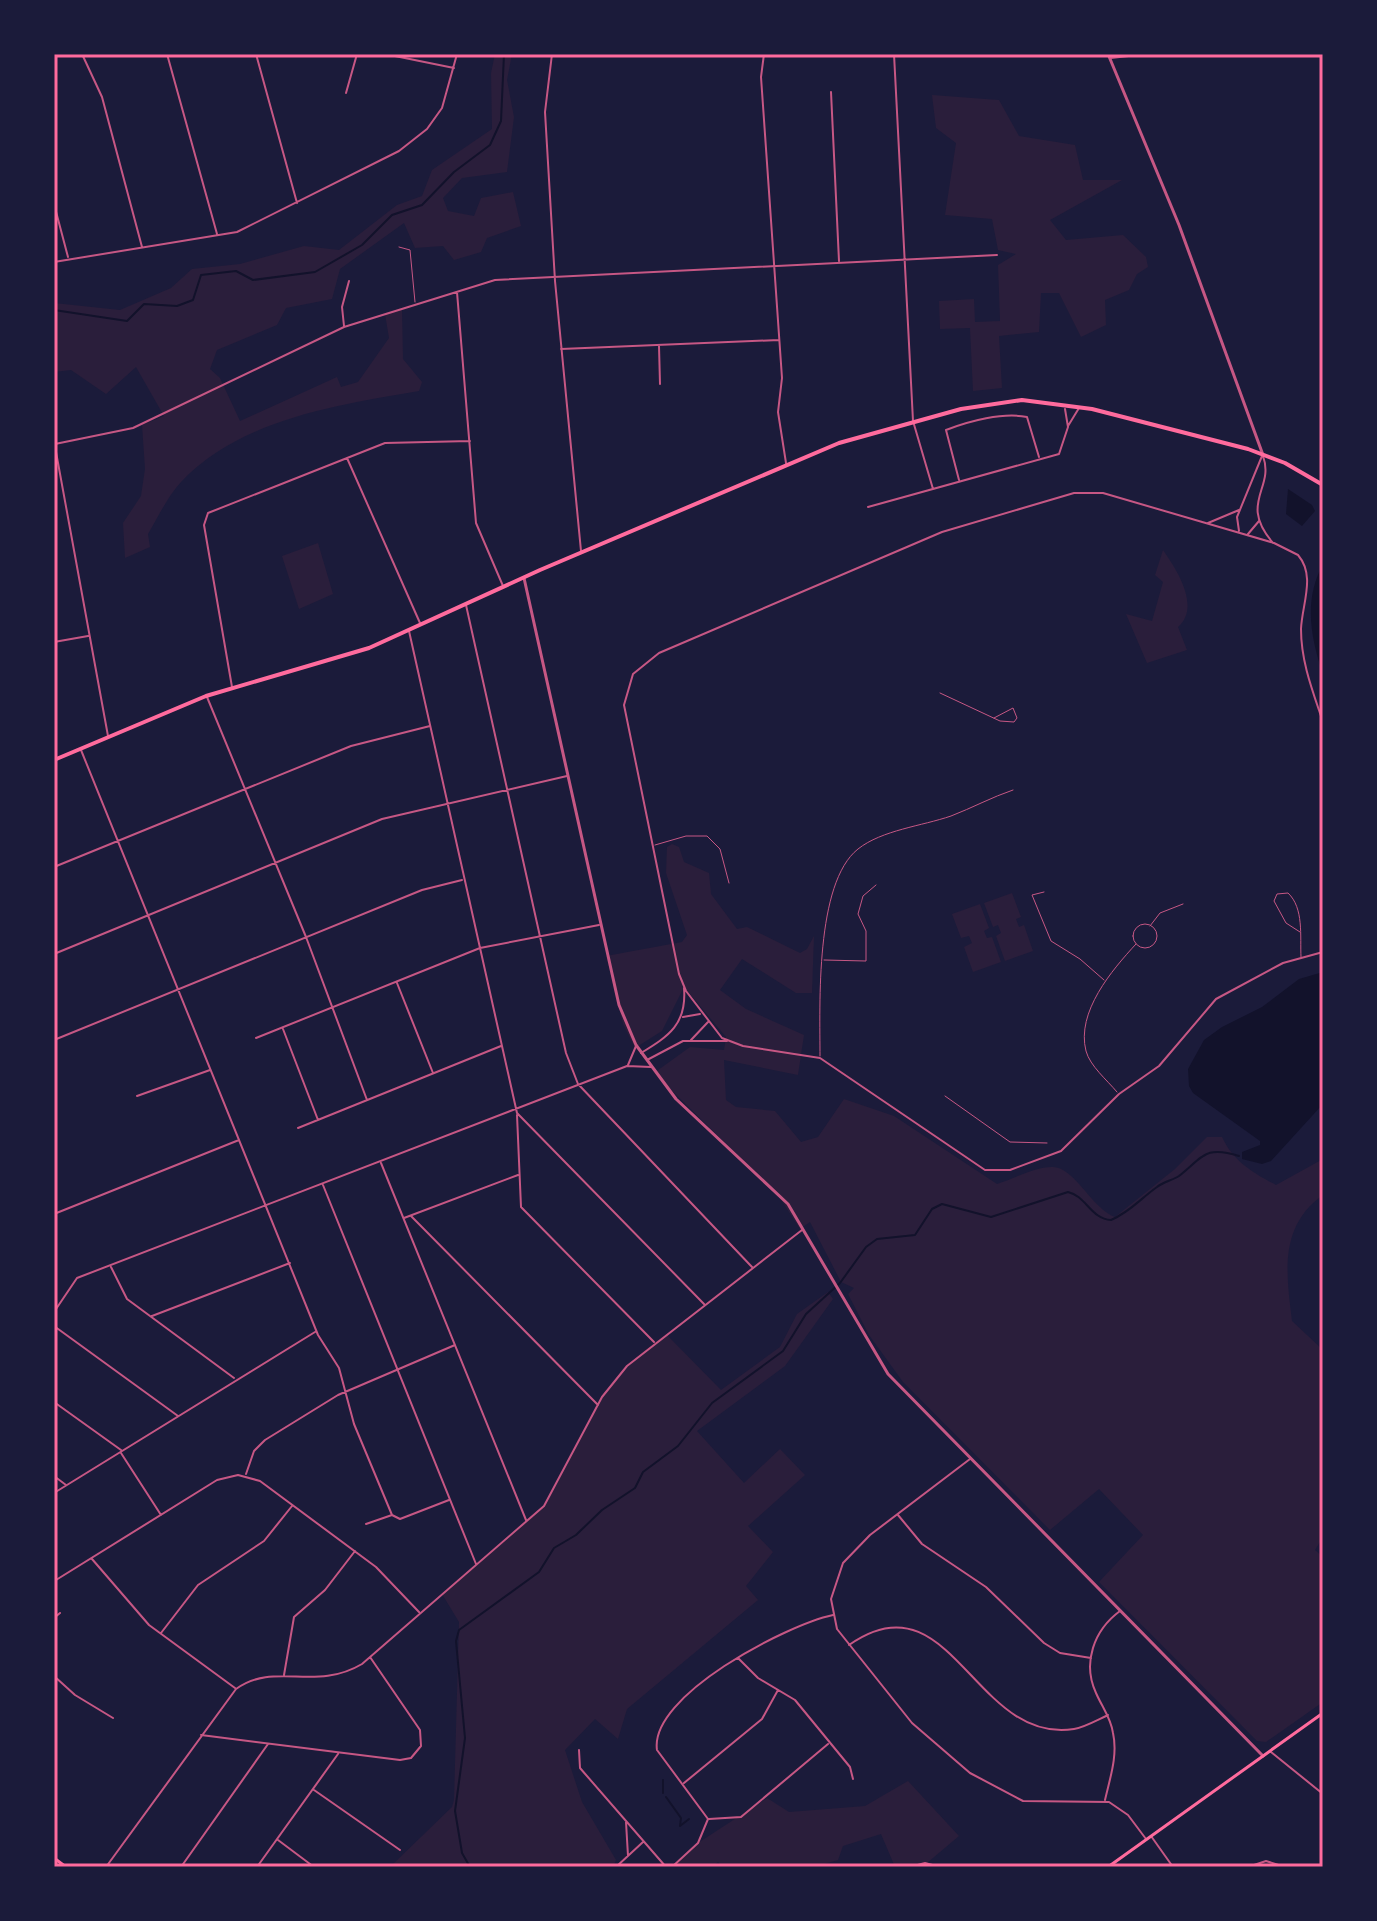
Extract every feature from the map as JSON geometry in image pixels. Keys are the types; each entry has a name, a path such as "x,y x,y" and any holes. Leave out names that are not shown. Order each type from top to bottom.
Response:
{"main road":[{"path":"54,760 206,696 355,653 581,552 842,442 913,421 1004,401 1063,403 1263,455 1323,485"},
{"path":"1108,1867 1323,1713"},
{"path":"54,1858 66,1867"}],"street":[{"path":"82,54 102,97 143,249"},
{"path":"167,54 218,236"},
{"path":"256,54 297,203"},
{"path":"346,93 346,82 357,54"},
{"path":"385,54 454,68"},
{"path":"54,262 218,236 248,228 297,203 418,138 442,108 457,54"},
{"path":"552,54 545,112 560,349 581,552"},
{"path":"764,54 761,77 782,378 778,412 786,464"},
{"path":"894,54 913,421 933,489"},
{"path":"1146,54 1109,56 1184,238 1263,455 1266,467 1257,502 1259,520 1274,543"},
{"path":"831,92 839,262"},
{"path":"54,204 68,260"},
{"path":"108,737 54,442 133,428 344,327 495,280 997,255"},
{"path":"344,327 342,307 349,281"},
{"path":"457,292 476,523 504,587"},
{"path":"560,349 780,340"},
{"path":"659,345 660,384"},
{"path":"1063,403 1068,427"},
{"path":"868,507 1062,452 1068,427 1080,407"},
{"path":"960,482 946,430 959,425 1008,416 1027,417 1039,459"},
{"path":"232,687 204,523 211,510 391,442 470,441"},
{"path":"1239,533 1236,523 1240,509 1263,455"},
{"path":"347,458 421,625"},
{"path":"54,477 60,476"},
{"path":"641,1053 672,1034 682,1017 684,987 624,705 633,674 650,657 942,532 1074,493 1103,493 1274,543 1293,550 1303,560 1308,579 1301,631 1303,656 1323,722"},
{"path":"1207,524 1240,509"},
{"path":"1247,535 1259,520"},
{"path":"524,578 622,1016 641,1053 686,1110 781,1195 804,1229 882,1367 1263,1756"},
{"path":"466,604 566,1053 578,1084 753,1268"},
{"path":"408,630 517,1113 521,1207 656,1344"},
{"path":"54,642 89,635"},
{"path":"206,696 306,937 330,1009 367,1100"},
{"path":"54,867 366,740 430,726"},
{"path":"81,749 316,1331 339,1368 354,1424 392,1515 398,1520 450,1499"},
{"path":"54,954 382,819 567,776"},
{"path":"54,1040 422,890 464,879"},
{"path":"256,1038 480,948 601,925"},
{"path":"646,1060 675,1043 690,1040 727,1041 820,1058 979,1167 993,1172 1010,1170 1061,1151 1119,1094 1159,1066 1216,999 1301,957 1323,952"},
{"path":"397,982 433,1073"},
{"path":"684,987 708,1022 727,1041"},
{"path":"682,1017 702,1013"},
{"path":"690,1040 708,1022"},
{"path":"282,1028 318,1120"},
{"path":"627,1066 636,1045"},
{"path":"298,1128 501,1046"},
{"path":"54,1312 77,1278 578,1084 627,1066 651,1067"},
{"path":"137,1096 210,1070"},
{"path":"517,1113 705,1305"},
{"path":"54,1214 239,1140"},
{"path":"380,1161 526,1521"},
{"path":"403,1219 520,1174"},
{"path":"323,1184 476,1564"},
{"path":"411,1216 598,1405"},
{"path":"106,1867 236,1689 255,1678 332,1677 352,1670 370,1657 549,1499 598,1405 617,1376 804,1229"},
{"path":"151,1317 290,1263"},
{"path":"110,1266 123,1295 236,1379"},
{"path":"54,1326 178,1416"},
{"path":"54,1493 316,1331"},
{"path":"246,1475 254,1451 265,1440 347,1392 455,1345"},
{"path":"54,1402 121,1451 161,1515"},
{"path":"971,1458 897,1514 843,1563 832,1589 833,1615 848,1645 918,1729 986,1784 1012,1798 1033,1803 1105,1801 1122,1809 1146,1840"},
{"path":"56,1580 223,1477 246,1475 260,1481 355,1551 384,1575 420,1613"},
{"path":"54,1476 66,1485"},
{"path":"160,1634 198,1585 264,1541 293,1505"},
{"path":"897,1514 922,1544 986,1587 1044,1643 1070,1656 1091,1658"},
{"path":"366,1524 392,1515"},
{"path":"284,1676 297,1612 325,1590 355,1551"},
{"path":"91,1559 139,1616 236,1689"},
{"path":"1105,1801 1115,1755 1108,1715 1093,1685 1091,1658 1101,1629 1120,1611"},
{"path":"54,1618 60,1613"},
{"path":"708,1819 657,1750 659,1727 664,1716 737,1656 788,1628 833,1615"},
{"path":"848,1645 876,1628 895,1625 913,1627 937,1642 997,1702 1028,1721 1073,1729 1108,1715"},
{"path":"737,1656 758,1678 795,1700 850,1767 853,1779"},
{"path":"200,1735 406,1760 416,1755 421,1746 420,1730 370,1657"},
{"path":"54,1676 75,1695 113,1718"},
{"path":"683,1784 762,1719 778,1690"},
{"path":"181,1867 269,1743"},
{"path":"708,1819 741,1817 830,1743"},
{"path":"579,1750 580,1768 666,1867"},
{"path":"1270,1751 1323,1794"},
{"path":"257,1867 340,1752"},
{"path":"313,1789 400,1850"},
{"path":"672,1867 698,1843 708,1819"},
{"path":"626,1821 628,1856"},
{"path":"1151,1836 1173,1867"},
{"path":"277,1839 314,1867"},
{"path":"616,1867 644,1841"},
{"path":"1248,1867 1266,1861 1285,1867"},
{"path":"910,1867 925,1863 940,1867"}],"lane":[{"path":"399,247 410,250 415,305"},
{"path":"940,693 994,718 1008,723 1017,718 1013,708 994,718"},
{"path":"820,1058 824,930 847,862 857,849 1013,790"},
{"path":"655,845 691,835 707,836 720,849 729,883"},
{"path":"821,960 866,961 866,931 858,914 863,896 876,885"},
{"path":"1044,892 1032,895 1051,941 1080,959 1105,982"},
{"path":"1300,932 1277,911 1274,901 1277,894 1288,893 1295,901 1300,932 1301,957"},
{"path":"1136,944 1133,934 1136,927 1150,926 1160,913 1183,904"},
{"path":"1136,944 1146,948 1155,941 1155,931 1150,926"},
{"path":"1119,1094 1092,1062 1086,1047 1089,1018 1105,982 1136,944"},
{"path":"945,1096 1010,1142 1047,1143"}],"shaded area":[{"path":"495,54 512,54 507,80 514,117 507,172 462,178 443,198 448,211 474,216 481,198 513,192 521,226 487,238 481,252 454,260 443,246 415,248 404,223 340,269 332,299 286,308 277,325 217,350 210,369 220,378 240,421 337,377 341,387 358,382 389,338 385,314 402,309 403,359 422,382 419,391 323,409 261,429 232,443 181,482 148,534 150,547 125,558 123,523 141,496 145,469 142,425 164,416 136,367 106,394 71,370 54,372 54,303 120,310 171,288 192,269 240,264 304,246 339,250 397,205 422,196 432,170 492,129 491,73"},
{"path":"932,95 999,100 1019,136 1075,145 1083,180 1122,180 1050,220 1066,240 1123,235 1146,257 1148,267 1137,274 1129,290 1105,300 1106,325 1081,337 1059,293 1041,293 1039,332 999,336 1002,388 973,391 970,328 940,329 939,301 974,299 975,322 1000,321 998,265 1016,254 998,250 992,219 945,215 956,143 936,128"},
{"path":"1288,489 1312,505 1315,511 1302,526 1286,514"},
{"path":"318,543 333,594 299,609 282,556"},
{"path":"1163,550 1180,578 1187,599 1185,619 1178,627 1187,650 1147,663 1126,614 1152,621 1163,582 1155,575"},
{"path":"1323,564 1323,675 1312,633 1311,606"},
{"path":"672,844 679,847 684,862 709,873 711,894 737,929 747,927 800,953 807,949 814,936 812,993 796,993 742,959 720,990 746,1009 804,1035 798,1075 724,1060 726,1100 736,1107 775,1111 801,1142 818,1137 844,1099 894,1116 997,1184 1038,1169 1060,1169 1115,1217 1175,1169 1207,1137 1222,1137 1244,1166 1276,1185 1323,1159 1323,1195 1309,1207 1292,1236 1288,1285 1292,1321 1323,1350 1323,1537 1315,1550 1323,1557 1323,1702 1266,1742 1257,1741 1099,1582 1143,1535 1099,1489 1050,1530 903,1382 869,1335 848,1294 854,1288 841,1282 810,1222 800,1229 778,1195 654,1073 690,1047 724,1050 726,1037 684,987 662,1031 635,1048 623,1024 606,956 682,942 687,935 666,873 667,847"},
{"path":"1012,893 1021,917 1016,919 1019,927 1024,925 1033,951 1005,961 996,936 1001,933 998,925 993,927 984,903"},
{"path":"980,904 989,928 984,931 987,938 992,937 1001,962 973,972 964,947 972,943 969,936 961,938 952,914"},
{"path":"1323,972 1323,1104 1271,1161 1262,1164 1242,1159 1242,1152 1260,1145 1260,1141 1193,1093 1189,1086 1188,1069 1204,1040 1222,1027 1262,1007 1299,979"},
{"path":"828,1292 833,1299 785,1366 697,1431 744,1483 780,1449 805,1475 748,1526 773,1552 746,1586 758,1600 627,1709 618,1739 595,1719 565,1750 582,1802 616,1860 613,1867 390,1867 452,1807 454,1800 459,1622 442,1594 545,1505 603,1394 640,1354 666,1334 721,1390 780,1347 797,1314"},
{"path":"908,1781 959,1836 927,1863 895,1867 881,1834 843,1846 838,1860 814,1867 722,1867 718,1862 712,1867 673,1867 698,1843 767,1798 789,1812 865,1806"}],"waterway":[{"path":"54,310 127,321 144,304 177,306 193,300 201,275 236,271 253,280 315,272 362,245 392,215 422,205 454,172 490,145 501,121 504,54"},
{"path":"470,1867 462,1853 455,1811 465,1738 456,1641 459,1630 539,1572 554,1548 576,1535 602,1510 635,1488 643,1472 678,1446 712,1403 783,1351 806,1314 840,1283 866,1247 877,1239 915,1235 932,1209 942,1204 991,1217 1068,1192 1080,1198 1098,1216 1111,1220 1159,1185 1179,1176 1205,1155 1219,1152 1239,1156"},
{"path":"663,1780 663,1793"},
{"path":"666,1797 681,1818 680,1826 689,1819"}]}
